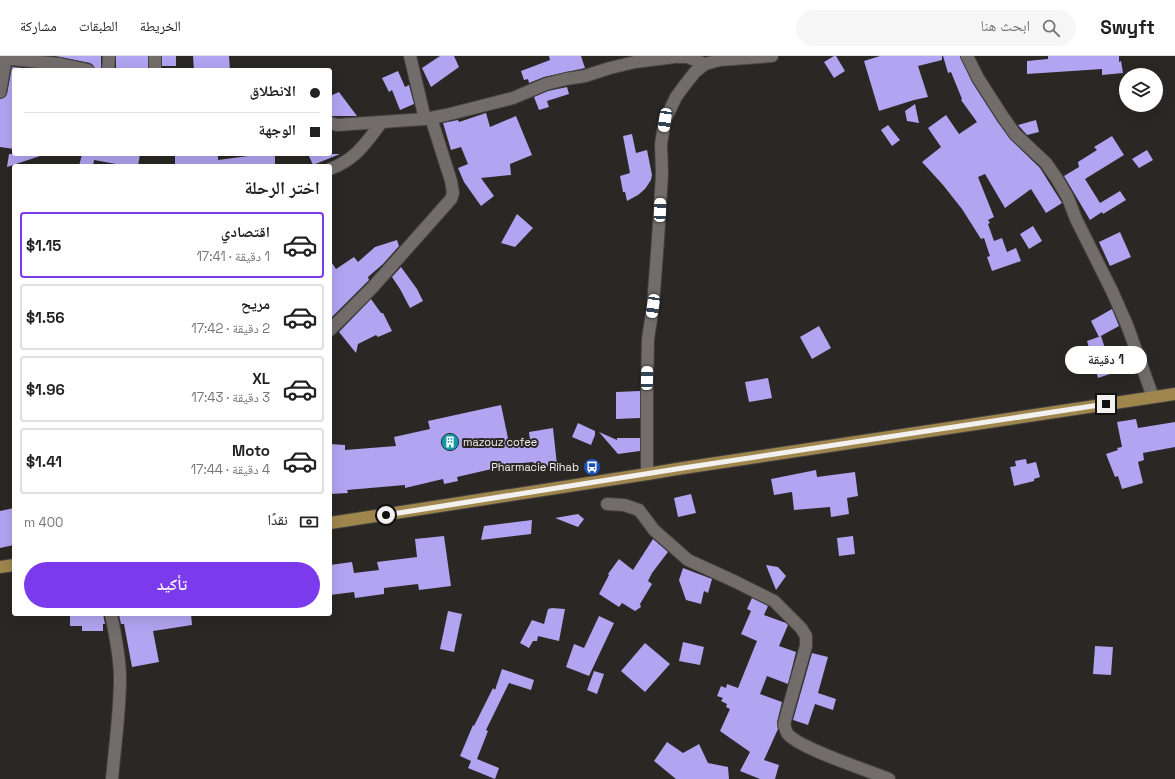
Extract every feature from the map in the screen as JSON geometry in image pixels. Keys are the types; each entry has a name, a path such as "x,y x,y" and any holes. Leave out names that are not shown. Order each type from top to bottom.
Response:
{"main road":[{"path":"332,523 691,466 1175,394"},
{"path":"0,567 12,565"}],"street":[{"path":"108,68 109,56"},
{"path":"155,56 155,68"},
{"path":"332,328 372,288 430,220 451,199 453,193 451,181 428,119 410,56"},
{"path":"647,474 648,339 653,306 658,246 661,144 665,120 676,98 695,72 705,64 720,58 772,56"},
{"path":"967,56 978,78 1015,134 1046,163 1057,178 1068,198 1076,219 1112,290 1127,325 1153,397"},
{"path":"332,124 337,125 381,123 428,119 513,98 546,84 586,76 635,62 687,57 705,64"},
{"path":"0,92 3,58 24,58 79,68"},
{"path":"332,168 343,164 350,159 364,146 381,123"},
{"path":"607,504 624,505 639,510 654,530 688,560 774,601 801,628 806,636 806,646 784,724 787,733 800,743 841,761 889,779"},
{"path":"111,616 118,652 120,678 112,779"}],"building":[{"path":"55,56 101,56 101,68 94,68 90,63"},
{"path":"116,56 148,56 148,68 116,68"},
{"path":"162,56 176,56 176,66 162,66"},
{"path":"193,56 229,56 230,68 194,68"},
{"path":"440,56 454,56 459,67 431,87 422,68"},
{"path":"549,56 581,56 585,68 544,77 529,83 528,79 524,80 521,71 550,60"},
{"path":"836,56 845,71 834,78 824,62"},
{"path":"880,56 942,56 942,60 918,66 928,97 879,111 864,61"},
{"path":"943,56 960,56 972,82 997,121 1010,139 1040,168 1062,203 1046,213 1031,189 1005,208 985,174 978,177 994,217 988,220 990,223 988,224 994,241 1002,238 1007,252 1016,248 1021,261 992,271 987,257 990,256 984,238 981,239 962,209 922,162 941,147 928,128 946,115 959,134 977,122 961,100 962,99 951,72 948,73"},
{"path":"1048,56 1119,56 1119,62 1121,61 1122,68 1119,68 1119,73 1102,75 1102,69 1027,74 1027,61 1048,59"},
{"path":"12,67 23,68 12,68 12,149 0,147 0,99 5,97 7,94"},
{"path":"398,71 405,87 409,85 414,104 400,110 392,90 389,92 382,78"},
{"path":"567,87 569,94 547,101 549,107 539,110 534,97 548,91"},
{"path":"339,92 357,116 332,116 332,95"},
{"path":"915,104 919,123 907,121 905,111"},
{"path":"486,113 490,127 516,116 532,155 510,164 511,175 481,178 494,196 481,206 464,182 458,168 468,164 461,147 451,150 443,123 458,120 459,122"},
{"path":"1036,120 1039,132 1027,135 1018,125"},
{"path":"888,125 900,140 892,146 881,130"},
{"path":"632,134 636,153 647,150 652,175 651,180 645,189 627,201 625,192 623,192 620,176 630,173 623,136"},
{"path":"1112,136 1124,155 1085,179 1100,203 1120,191 1126,200 1090,220 1064,176 1079,167 1078,162 1097,150 1094,147"},
{"path":"1147,150 1153,160 1139,168 1132,159"},
{"path":"9,154 12,154 12,156 40,156 12,164 7,167"},
{"path":"332,154 340,154 315,164 313,164 309,156 332,156"},
{"path":"82,156 140,156 138,164 116,164 94,160 93,164 80,164"},
{"path":"175,156 218,156 218,160 248,156 275,156 275,164 175,164"},
{"path":"517,214 533,228 515,247 501,243"},
{"path":"1033,226 1042,241 1029,249 1020,234"},
{"path":"1120,232 1131,257 1110,266 1099,242"},
{"path":"397,240 399,246 383,264 368,277 369,280 332,317 332,263 336,269 354,257 358,262 375,247"},
{"path":"401,267 417,289 423,301 410,308 392,277"},
{"path":"371,299 381,313 383,313 392,331 378,337 376,335 358,344 356,353 339,332"},
{"path":"1112,309 1119,326 1099,337 1091,321"},
{"path":"819,326 831,348 812,359 800,337"},
{"path":"1101,336 1113,373 1098,378 1087,341"},
{"path":"768,378 772,398 749,402 745,382"},
{"path":"640,391 640,418 616,419 616,392"},
{"path":"501,405 509,443 530,440 529,432 553,428 557,465 536,468 533,462 513,464 457,477 458,481 444,484 443,479 405,488 405,485 347,490 348,493 332,494 332,444 345,445 345,450 396,446 394,437 430,429 428,421"},
{"path":"1136,419 1138,428 1175,422 1175,447 1143,453 1144,460 1138,462 1143,483 1122,489 1118,476 1115,477 1106,454 1122,447 1117,422"},
{"path":"578,423 595,431 591,445 572,437"},
{"path":"599,432 617,440 617,438 640,438 640,451 618,454"},
{"path":"1026,459 1027,464 1036,462 1040,477 1034,479 1034,481 1014,486 1010,467 1016,466 1015,461"},
{"path":"816,470 817,477 855,472 858,496 847,498 849,514 831,517 830,507 794,510 792,492 774,495 771,479"},
{"path":"691,494 696,513 678,517 674,498"},
{"path":"12,508 12,545 0,548 0,511"},
{"path":"578,514 584,519 578,527 555,518"},
{"path":"532,520 531,534 481,540 484,526"},
{"path":"444,536 451,586 419,590 418,584 384,588 384,594 355,598 354,592 332,595 332,565 352,562 354,573 379,570 377,562 417,557 415,539"},
{"path":"853,536 855,554 839,556 837,538"},
{"path":"653,539 668,552 652,573 648,581 652,584 640,604 641,607 635,611 622,603 619,607 599,594 609,575 608,574 619,559 633,570"},
{"path":"766,565 778,567 786,576 776,590"},
{"path":"683,568 712,579 708,593 704,591 701,604 686,600 679,580"},
{"path":"752,598 768,606 764,615 788,625 779,646 796,652 788,684 767,676 760,694 782,702 777,722 778,729 764,760 779,765 775,779 760,779 740,771 750,752 720,731 730,709 726,707 727,704 721,701 723,698 717,696 721,686 726,688 727,684 738,688 757,641 741,634 751,611 747,609"},
{"path":"548,609 565,609 559,641 538,636 537,641 533,641 529,648 520,643 532,620 544,624"},
{"path":"448,611 462,614 454,652 440,649"},
{"path":"70,616 103,616 105,624 103,624 103,631 82,631 82,626 70,626"},
{"path":"119,616 191,616 192,625 153,631 159,662 132,667 124,624 121,624"},
{"path":"599,616 614,623 589,676 566,667 574,644 584,648"},
{"path":"683,642 704,647 700,665 679,661"},
{"path":"645,643 670,664 645,692 621,671"},
{"path":"1095,646 1113,647 1111,675 1093,674"},
{"path":"812,653 828,657 818,693 836,699 833,710 815,704 808,725 793,720"},
{"path":"502,669 534,680 531,690 509,683 486,730 488,731 477,759 499,768 495,779 468,768 471,761 460,756 473,725 474,726 493,688 495,690"},
{"path":"594,671 604,674 597,694 587,690"},
{"path":"667,742 683,753 699,744 708,763 728,767 729,779 676,779 654,761"}],"place":[{"name":"mazouz cofee","path":"450,442"},
{"name":"Pharmacie Rihab","path":"592,467"}],"route":[{"path":"386,515 1106,404"}]}
